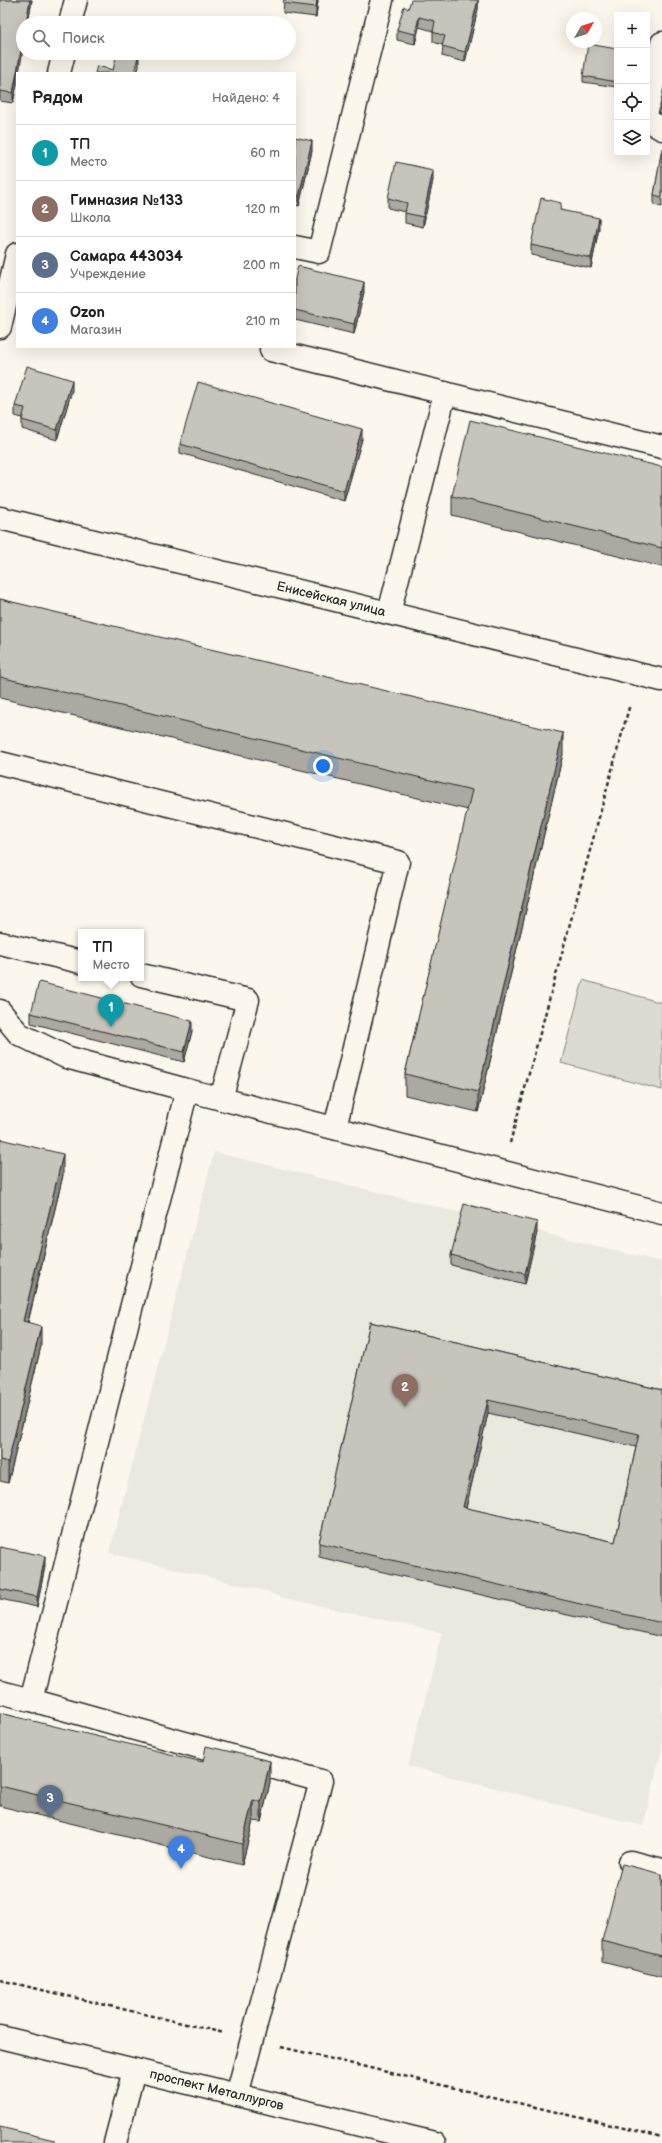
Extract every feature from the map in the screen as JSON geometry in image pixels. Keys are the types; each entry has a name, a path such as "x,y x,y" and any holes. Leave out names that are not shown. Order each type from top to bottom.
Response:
{"street":[{"path":"72,16 76,0"},
{"path":"296,247 319,252 382,0"},
{"path":"650,97 662,43"},
{"path":"59,72 62,60"},
{"path":"650,122 662,128"},
{"path":"0,327 16,258"},
{"path":"271,350 662,447"},
{"path":"389,613 445,393"},
{"name":"Енисейская улица","path":"0,518 662,680"},
{"path":"0,763 398,862 335,1128"},
{"path":"0,943 78,961"},
{"path":"144,976 248,1000 221,1099"},
{"path":"0,1011 19,1034 66,1057 221,1099 662,1213"},
{"path":"31,1700 187,1090"},
{"path":"0,1692 321,1781 237,2095"},
{"path":"630,1862 662,1870"},
{"name":"проспект Металлургов","path":"0,2037 434,2143"},
{"path":"115,2143 134,2070"}],"path":[{"path":"502,1171 638,674"},
{"path":"0,1980 662,2137"}],"shaded area":[{"path":"583,980 662,1003 662,1090 561,1063"},
{"path":"214,1152 662,1262 662,1749 643,1826 408,1766 442,1633 280,1597 262,1590 109,1553"}],"building":[{"path":"0,0 30,0 27,16 16,16 16,60 19,60 13,93 0,91"},
{"path":"284,0 317,0 316,7 283,3"},
{"path":"411,0 478,0 465,52 442,46 445,36 433,32 435,21 419,17 415,34 397,30 404,6 408,9"},
{"path":"602,46 614,48 614,81 583,76 587,48 602,48"},
{"path":"115,60 137,60 135,69 137,72 95,72 97,66 113,70"},
{"path":"296,137 312,141 299,196 296,195"},
{"path":"662,148 662,197 654,195"},
{"path":"396,162 433,170 423,217 405,213 407,203 388,198"},
{"path":"541,198 561,203 560,210 599,218 591,258 531,245"},
{"path":"298,266 364,282 354,324 296,310 296,275"},
{"path":"27,366 72,380 57,430 22,420 25,408 15,406"},
{"path":"198,382 362,429 344,491 180,444"},
{"path":"470,420 662,467 662,548 452,496"},
{"path":"0,599 563,733 478,1092 405,1074 472,790 0,677"},
{"path":"39,982 192,1021 184,1052 31,1013"},
{"path":"0,1139 63,1154 23,1321 41,1326 8,1462 0,1460"},
{"path":"464,1204 537,1222 525,1274 451,1255"},
{"path":"370,1322 662,1390 662,1623 319,1543","holes":["488,1400 639,1434 615,1542 463,1507"]},
{"path":"0,1547 45,1556 37,1597 0,1589"},
{"path":"0,1713 203,1762 206,1746 270,1761 261,1802 253,1800 242,1844 0,1786"},
{"path":"622,1864 662,1874 662,1956 602,1941"},
{"path":"0,2127 54,2140 54,2143 0,2143"}],"place":[{"name":"ТП","path":"111,1027"},
{"name":"Гимназия №133","path":"405,1407"},
{"name":"Самара 443034","path":"50,1818"},
{"name":"Ozon","path":"181,1869"}]}
